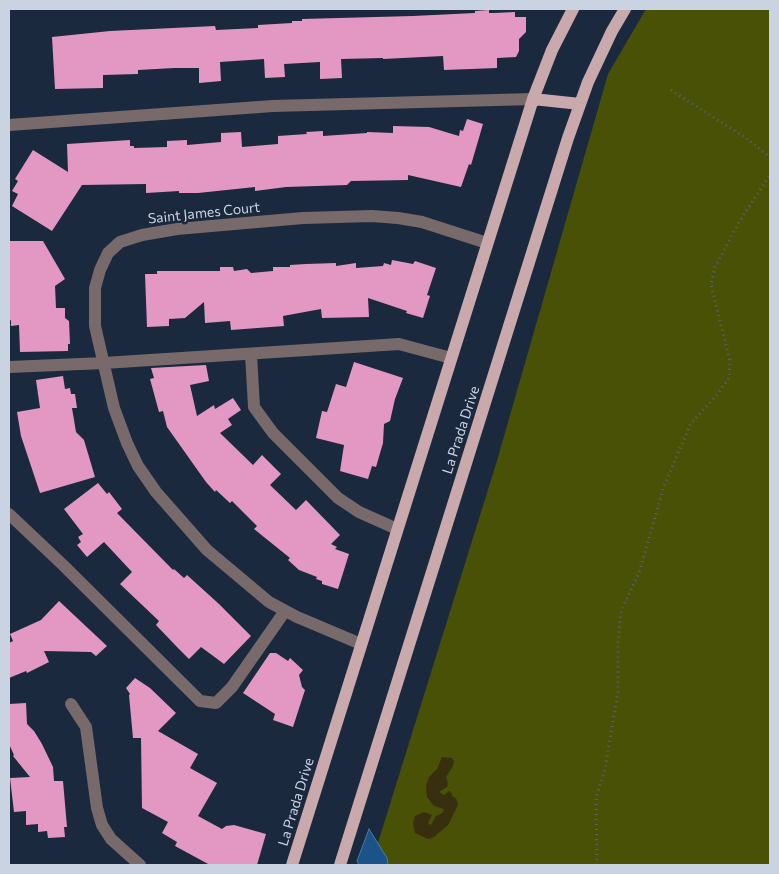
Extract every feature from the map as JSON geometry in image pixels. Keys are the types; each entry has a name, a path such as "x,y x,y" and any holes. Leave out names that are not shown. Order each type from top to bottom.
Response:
{"main road":[{"name":"La Prada Drive","path":"292,865 533,99 552,50 573,9"},
{"name":"La Prada Drive","path":"340,865 580,104 598,58 625,9"},
{"path":"533,99 580,104"}],"street":[{"path":"9,125 274,106 533,99"},
{"name":"Saint James Court","path":"361,644 297,618 269,602 207,550 156,492 138,466 127,444 114,408 95,326 95,288 100,270 108,253 120,242 142,235 178,229 303,218 372,216 422,222 487,243"},
{"path":"9,367 104,363 399,344 451,358"},
{"path":"251,354 254,407 273,433 338,498 359,512 398,529"},
{"path":"9,514 63,564 200,701 216,703 232,687 285,611"},
{"path":"71,704 86,727 97,808 102,825 111,839 140,865"}],"path":[{"path":"671,90 746,138 770,157"},
{"path":"597,865 596,798 604,769 618,692 618,641 621,610 644,557 664,486 691,423 715,397 729,378 730,360 711,285 715,267 739,222 770,175"}],"green space":[{"path":"646,9 770,9 770,865 371,865 496,464 608,74"}],"sand":[{"path":"442,757 452,758 454,761 446,777 447,787 439,792 444,795 449,791 451,792 453,797 456,798 458,805 448,825 434,837 428,839 415,833 413,823 415,816 424,812 432,815 428,823 431,825 436,816 442,813 444,809 434,806 427,797 426,786 429,777 437,769"}],"water":[{"path":"369,829 387,858 388,865 359,865 357,861"}],"building":[{"path":"489,10 489,13 515,12 515,17 526,17 526,32 519,39 519,51 516,57 497,58 497,68 444,70 443,56 341,59 342,78 320,79 320,62 284,64 285,77 265,78 264,59 220,62 221,81 199,83 199,68 174,68 138,70 138,74 103,75 103,88 55,89 52,37 110,31 215,26 216,30 258,28 258,25 292,23 292,21 302,21 302,19 413,16 475,13 475,11"},
{"path":"467,119 483,124 471,165 469,164 461,187 408,175 408,180 351,181 347,185 286,187 255,191 255,187 198,193 179,193 179,191 146,193 146,184 82,185 52,231 12,206 18,194 12,191 18,181 15,179 33,150 68,172 67,144 130,140 130,146 134,146 134,148 167,147 167,141 187,140 187,145 221,142 221,133 241,132 242,147 278,144 278,136 307,134 306,132 323,131 323,136 367,132 393,133 393,126 429,127 459,136 460,130 463,131"},
{"path":"9,241 43,241 65,279 55,286 56,308 65,308 65,318 69,321 70,344 68,344 68,351 20,352 19,325 11,326 11,320 9,321"},
{"path":"392,260 413,264 415,261 436,268 427,295 430,296 423,318 368,298 369,317 322,318 321,309 283,316 284,326 231,330 230,321 205,323 204,302 185,318 169,319 169,326 147,327 145,274 157,274 157,271 220,271 220,267 233,267 234,271 247,269 251,273 273,271 273,267 290,267 290,265 336,263 336,266 356,263 356,268 383,266 384,263 391,265"},
{"path":"354,362 403,378 395,399 390,421 384,424 383,443 376,467 372,466 368,479 340,471 344,445 316,438 322,411 327,412 336,384 346,387"},
{"path":"206,365 209,381 190,385 197,416 214,405 215,409 233,398 241,410 228,419 232,425 220,433 253,465 262,455 281,474 270,485 296,510 306,500 340,535 331,544 337,547 335,549 349,554 338,589 322,584 322,581 316,579 317,577 299,570 288,560 290,558 254,529 257,526 232,501 230,503 216,490 215,492 206,482 167,427 163,411 159,412 150,379 154,378 151,368"},
{"path":"63,376 65,389 70,388 71,394 75,394 77,408 72,408 76,432 84,440 95,477 40,493 21,436 17,412 40,408 36,380"},
{"path":"98,483 107,494 109,492 122,509 117,513 173,570 184,578 187,575 251,636 224,664 201,647 189,659 176,646 156,625 159,621 120,584 132,572 104,542 87,557 77,545 81,542 78,537 83,534 64,509"},
{"path":"59,601 107,646 96,656 91,652 44,651 49,662 27,673 26,671 9,678 9,643 13,641 10,634 41,620"},
{"path":"270,653 276,653 288,661 290,658 303,670 299,675 302,687 305,690 293,727 273,720 275,714 243,693"},
{"path":"135,678 150,688 176,713 158,731 198,754 190,768 217,783 198,816 222,829 226,826 234,825 266,834 257,865 210,865 175,846 177,842 162,833 168,822 142,808 141,738 133,738 130,694 126,688"},
{"path":"26,703 27,724 42,744 53,767 54,781 63,781 67,827 64,827 65,837 48,838 47,831 38,832 38,824 26,825 26,811 14,812 10,778 30,777 13,756 9,744 9,704"}]}
